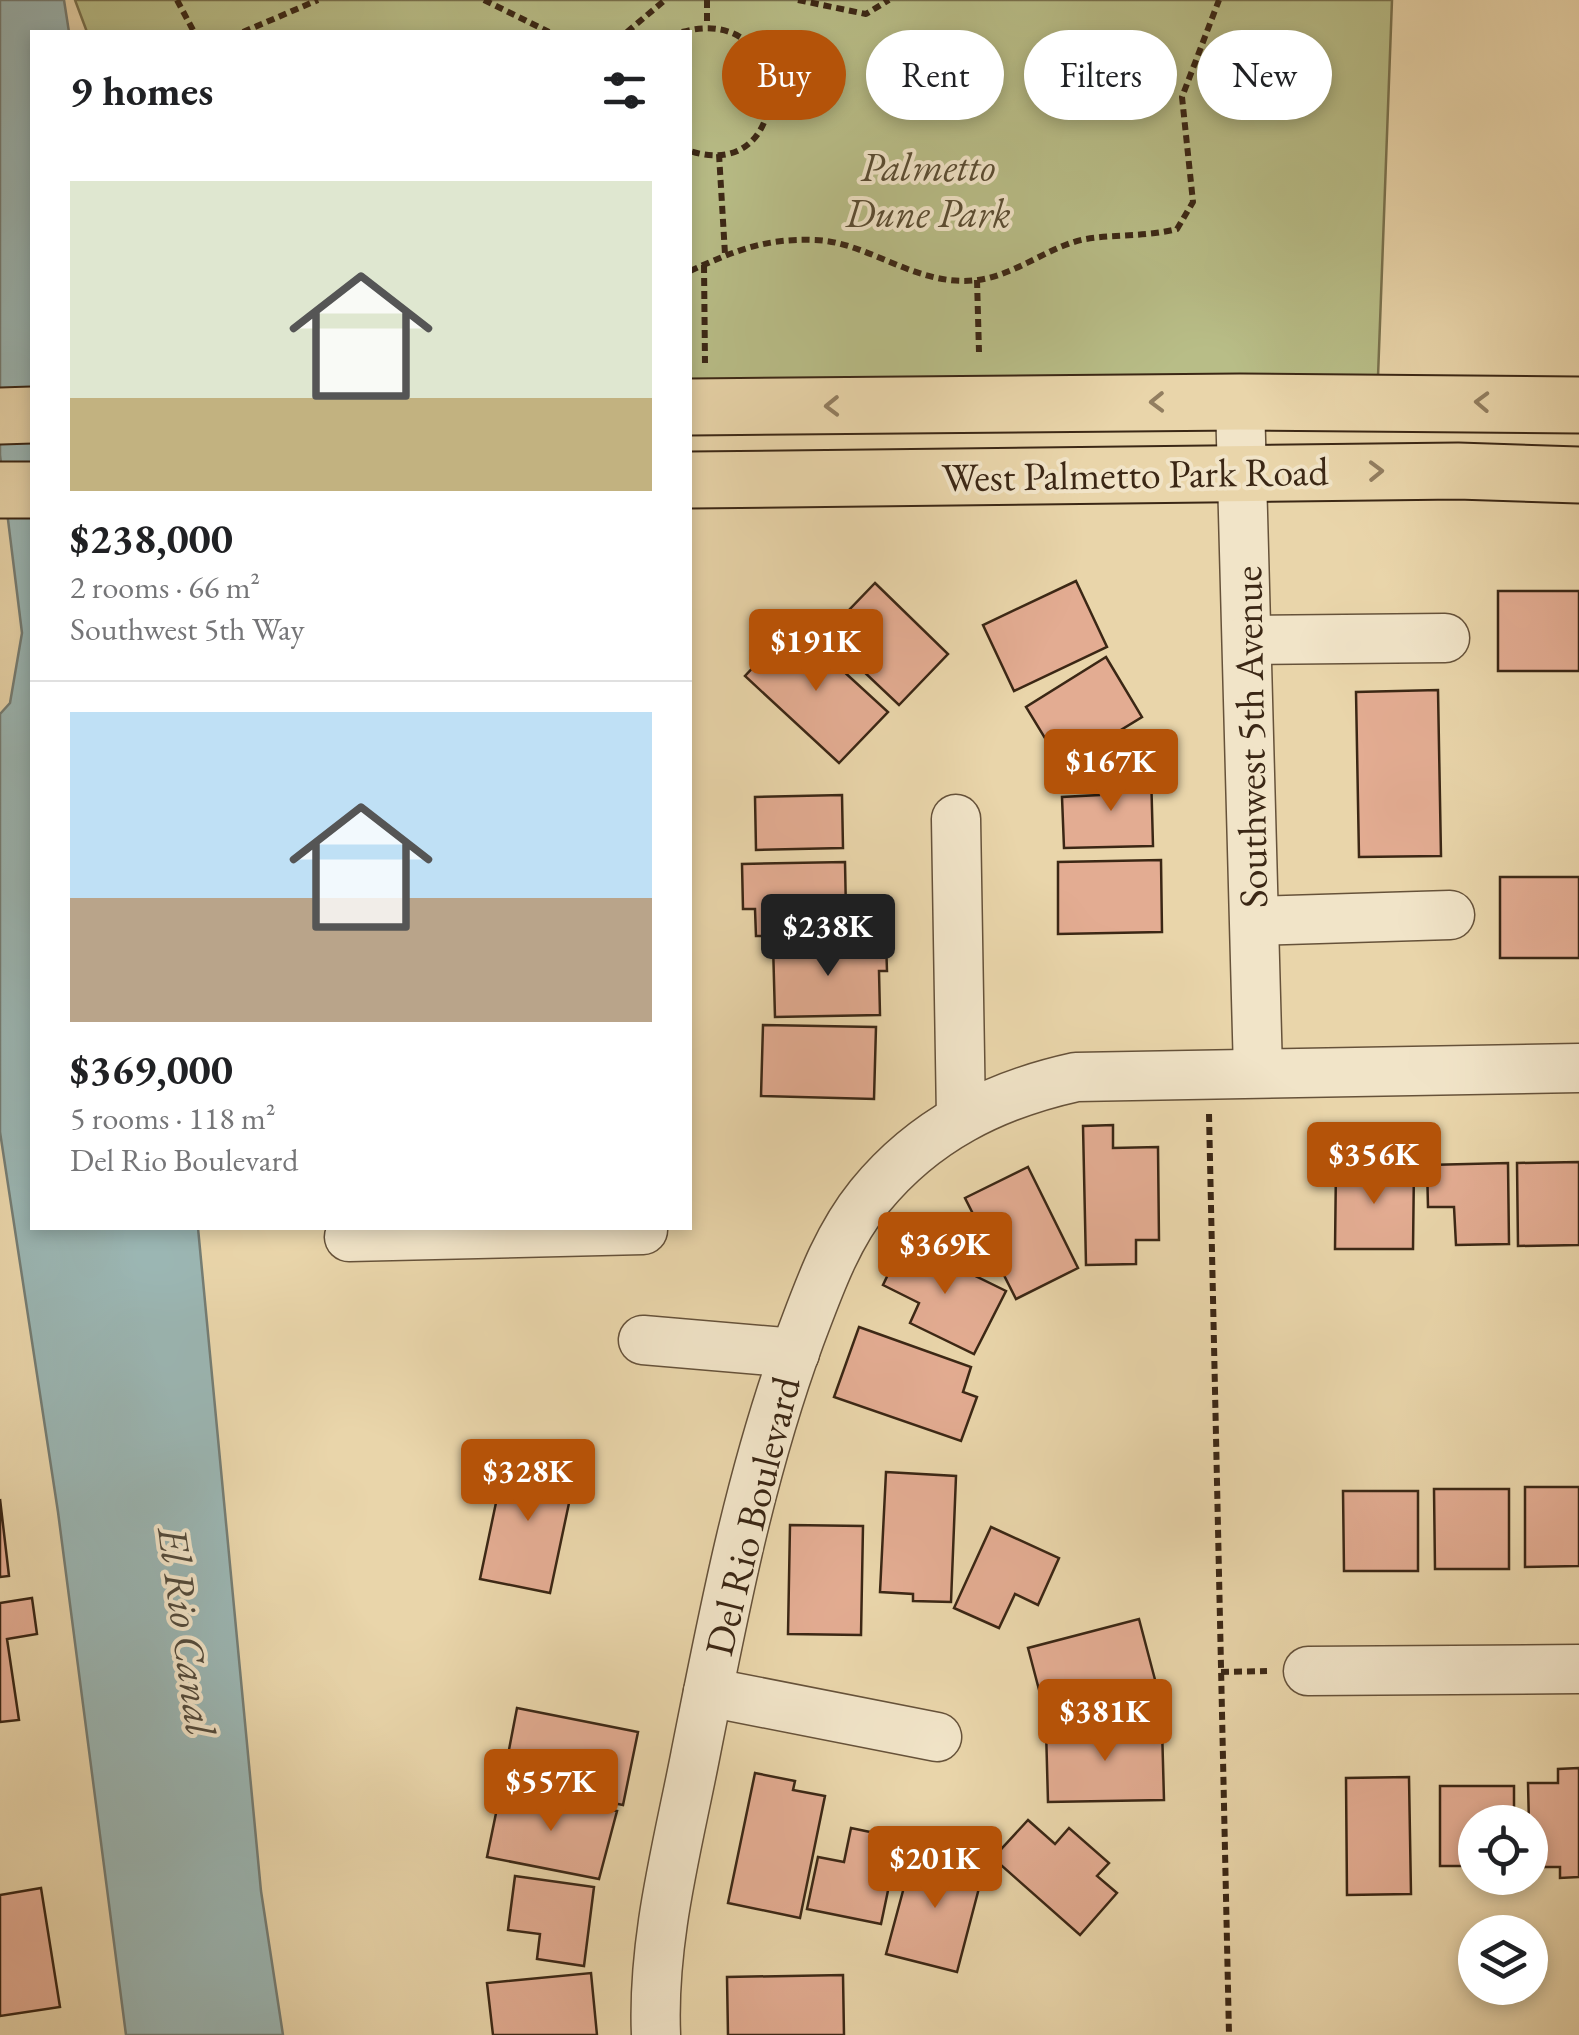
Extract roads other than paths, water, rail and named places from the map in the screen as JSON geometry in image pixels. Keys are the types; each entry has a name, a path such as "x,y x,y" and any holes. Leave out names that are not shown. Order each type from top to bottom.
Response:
{"main road":[{"name":"West Palmetto Park Road","path":"698,407 1240,402 1579,405"},
{"path":"0,416 30,415"},
{"name":"West Palmetto Park Road","path":"692,480 1458,470 1579,475"},
{"path":"0,490 30,490"}],"street":[{"name":"Southwest 5th Avenue","path":"1240,402 1258,1072"},
{"path":"1248,640 1446,638"},
{"path":"956,819 961,1117"},
{"path":"1254,920 1450,915"},
{"name":"Del Rio Boulevard","path":"656,2035 660,1936 751,1488 826,1268 853,1220 896,1167 961,1117 1036,1086 1076,1077 1579,1068"},
{"path":"348,1238 644,1230"},
{"path":"644,1340 795,1353"},
{"path":"1308,1671 1579,1669"},
{"path":"708,1692 937,1737"}],"water":[{"name":"El Rio Canal","path":"0,0 64,0 69,30 30,30 30,1230 198,1230 261,1891 283,2035 126,2035 58,1512 0,1132 0,714 10,703 22,633 0,455"}],"park label":[{"name":"Palmetto Dune Park","path":"928,190"}]}
